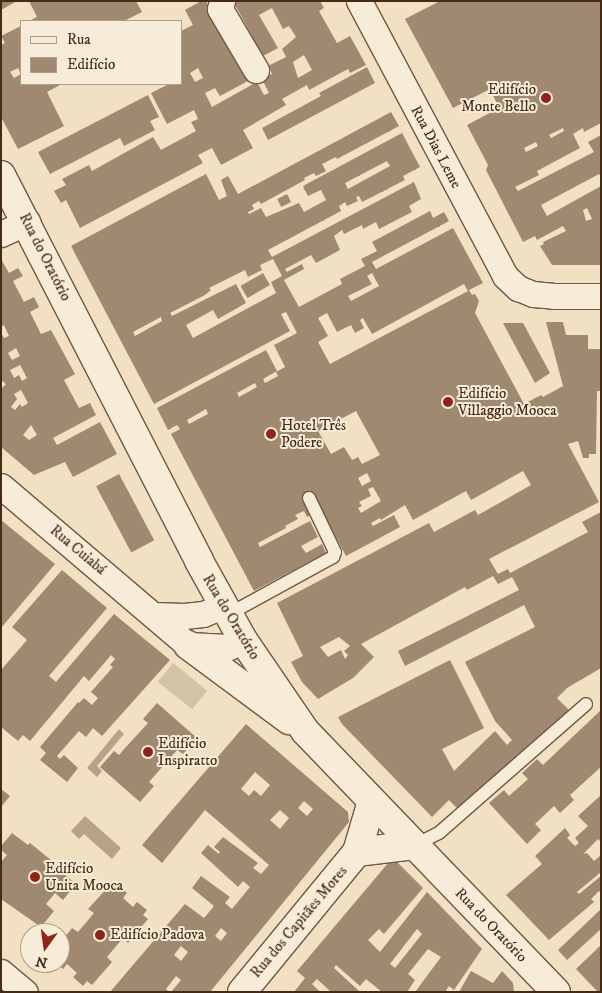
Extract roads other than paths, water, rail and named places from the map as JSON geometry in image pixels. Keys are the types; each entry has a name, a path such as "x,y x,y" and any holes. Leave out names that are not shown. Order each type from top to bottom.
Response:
{"street":[{"path":"222,1 220,10 256,70"},
{"name":"Rua Dias Leme","path":"359,1 505,276 518,288 533,294 601,296"},
{"name":"Rua do Oratório","path":"1,175 27,222 194,553 243,640 305,731 415,845 545,987"},
{"path":"1,234 27,222"},
{"name":"Rua Cuiabá","path":"1,486 155,614 188,645"},
{"path":"155,614 184,616 226,610"},
{"path":"188,645 229,647 243,640"},
{"path":"188,645 305,731"},
{"name":"Rua dos Capitães Mores","path":"242,992 357,852 372,801"},
{"name":"Rua dos Capitães Mores","path":"357,852 415,845"},
{"path":"1,972 25,992"}],"lane":[{"path":"226,610 333,557 336,552 310,498"},
{"path":"415,845 440,832 586,704"}],"place":[{"name":"Edifício Monte Bello","path":"546,98"},
{"name":"Edifício Villaggio Mooca","path":"448,402"},
{"name":"Hotel Três Podere","path":"271,434"},
{"name":"Edifício Inspiratto","path":"148,752"},
{"name":"Edifício Unita Mooca","path":"35,877"},
{"name":"Edifício Padova","path":"100,935"}]}
